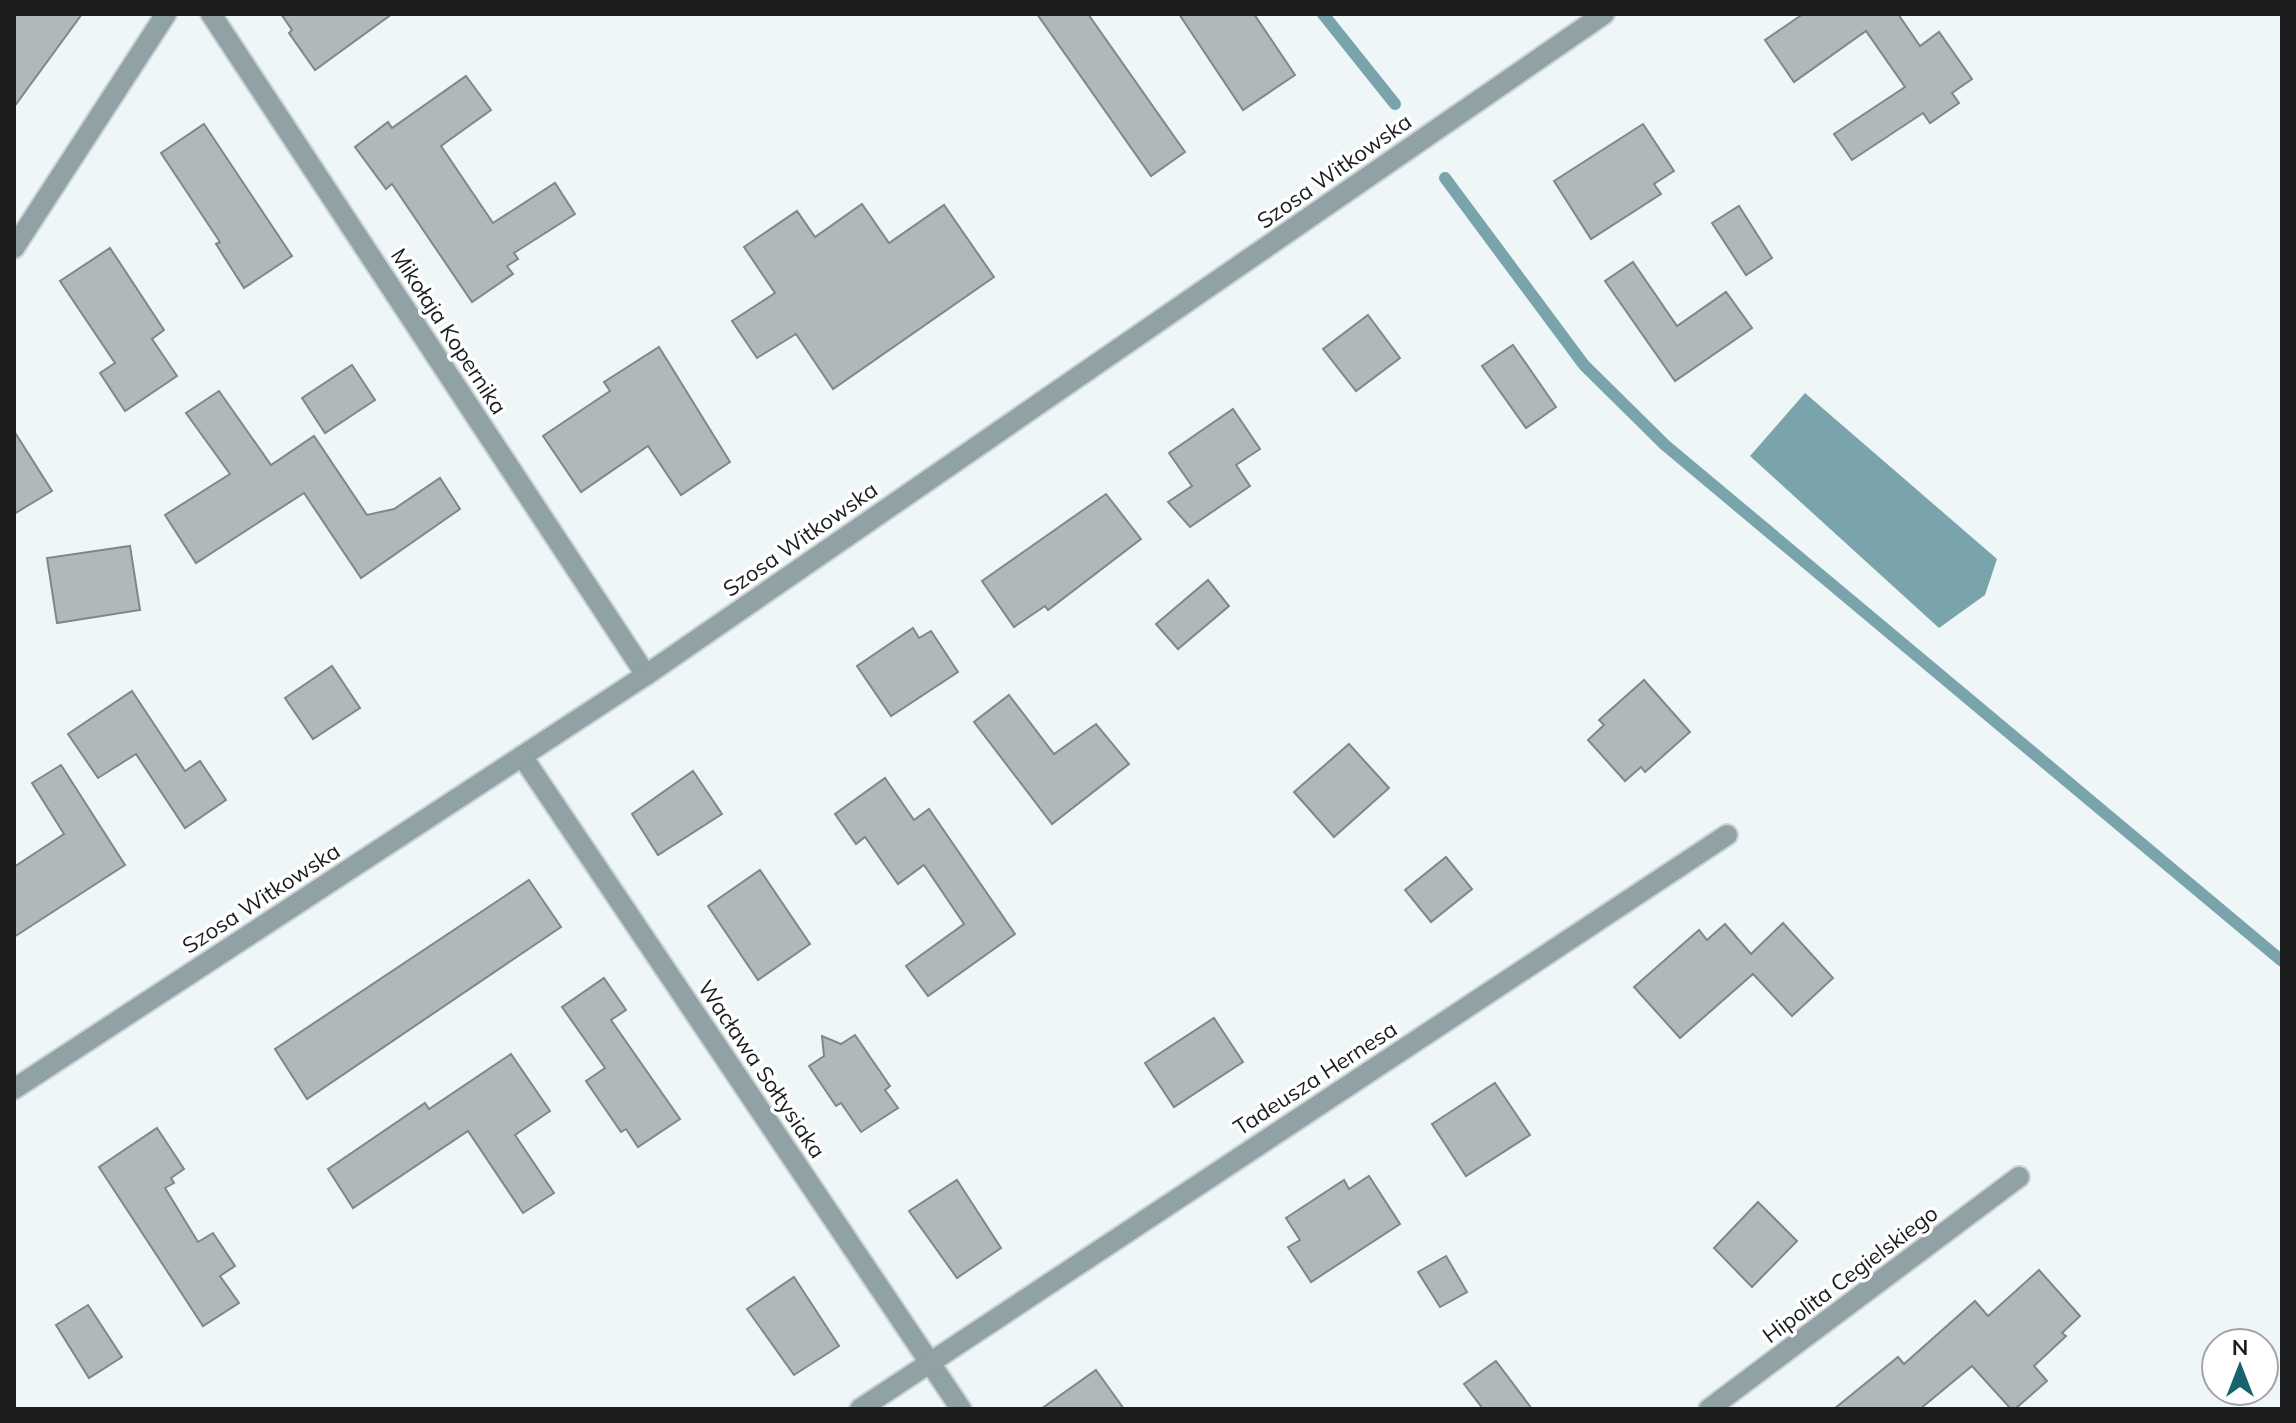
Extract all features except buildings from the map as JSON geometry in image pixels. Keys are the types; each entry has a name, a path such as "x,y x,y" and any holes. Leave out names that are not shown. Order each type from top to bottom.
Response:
{"street":[{"path":"14,248 166,14"},
{"name":"Mikołaja Kopernika","path":"211,14 646,675"},
{"name":"Szosa Witkowska","path":"14,1089 646,675 1604,14"},
{"name":"Wacława Sołtysiaka","path":"522,756 961,1409"},
{"name":"Tadeusza Hernesa","path":"860,1409 1727,835"},
{"name":"Hipolita Cegielskiego","path":"1709,1409 2019,1177"}],"water":[{"path":"1805,393 1997,559 1985,595 1939,628 1750,456"}],"waterway":[{"path":"1323,14 1395,104"},
{"path":"1445,178 1584,365 1665,445 2282,961"}]}
